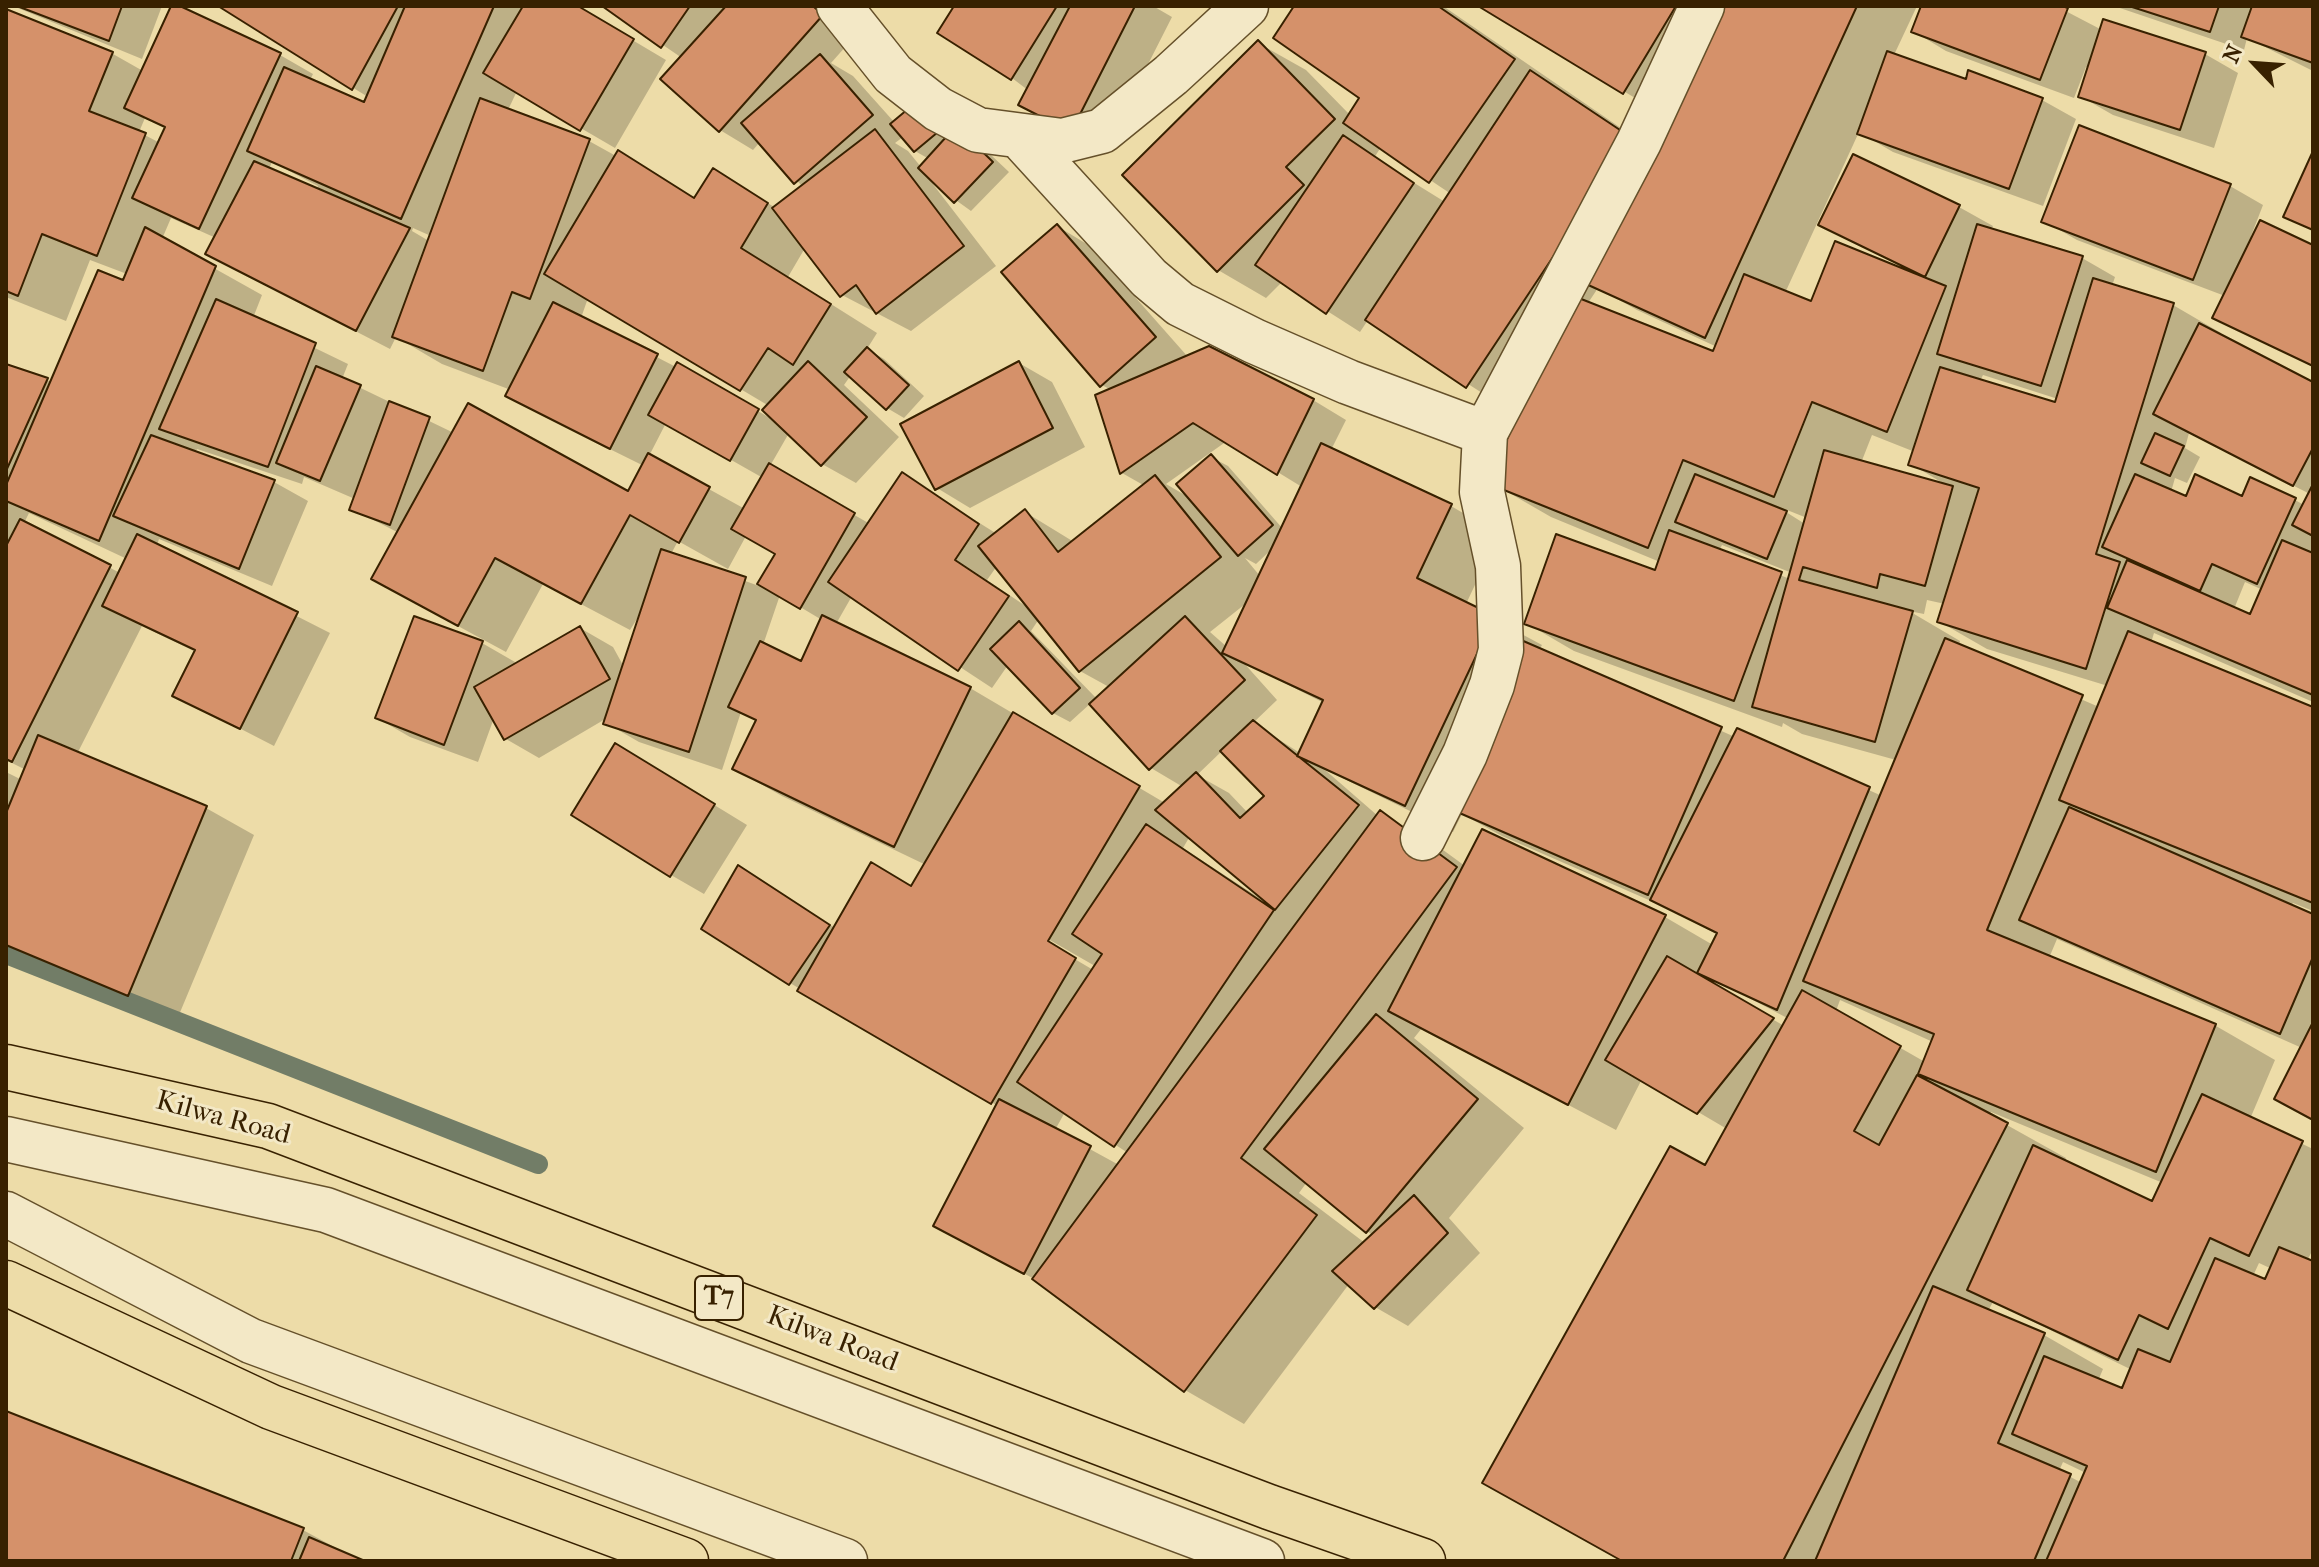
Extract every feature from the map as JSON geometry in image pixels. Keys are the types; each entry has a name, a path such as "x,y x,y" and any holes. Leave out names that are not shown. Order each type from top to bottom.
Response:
{"highway":[{"name":"Kilwa Road","path":"6,1067 268,1126 1269,1507 1423,1561"},
{"path":"6,1283 271,1407 686,1561"}],"street":[{"path":"839,6 893,74 938,109 978,130 1022,139 1062,141 1102,131 1171,75 1246,6"},
{"path":"1423,838 1465,754 1492,685 1501,650 1498,566 1482,492 1485,433 1639,142 1702,6"},
{"path":"1022,139 1149,278 1180,304 1321,370 1485,433"},
{"path":"6,1139 326,1210 1262,1561"},
{"path":"6,1214 251,1341 845,1561"}],"building":[{"path":"17,6 122,6 109,41"},
{"path":"171,6 180,6 281,53 199,229 132,198 165,127 124,108"},
{"path":"218,6 398,6 352,90"},
{"path":"405,6 494,6 401,219 247,151 284,67 364,102"},
{"path":"523,6 578,6 634,39 580,131 483,73"},
{"path":"602,6 690,6 661,48"},
{"path":"726,6 813,6 823,15 719,132 660,79"},
{"path":"954,6 1057,6 1011,80 937,33"},
{"path":"1070,6 1135,6 1071,132 1018,105"},
{"path":"1294,6 1438,6 1515,59 1429,183 1343,123 1359,98 1273,38"},
{"path":"1478,6 1676,6 1623,94"},
{"path":"1713,6 1857,6 1705,338 1586,284"},
{"path":"1921,6 2068,8 2040,80 1911,32"},
{"path":"2129,6 2219,6 2210,32"},
{"path":"2252,6 2313,6 2313,63 2241,37"},
{"path":"6,9 113,52 89,111 146,133 97,256 42,234 18,296 6,291"},
{"path":"2103,19 2206,52 2180,130 2078,97"},
{"path":"1258,40 1335,119 1286,167 1304,185 1217,272 1122,175"},
{"path":"1887,51 1966,79 1968,70 2043,98 2009,189 1857,134"},
{"path":"820,54 873,115 794,184 741,123"},
{"path":"1530,70 1632,138 1466,388 1365,320"},
{"path":"480,98 590,139 530,299 512,292 483,371 392,337"},
{"path":"914,104 938,132 914,152 890,124"},
{"path":"2079,125 2231,184 2193,280 2041,222"},
{"path":"956,126 993,162 954,203 918,168"},
{"path":"875,129 964,246 876,314 856,285 840,297 772,208"},
{"path":"1343,135 1414,183 1326,314 1255,265"},
{"path":"618,150 694,198 713,168 768,203 741,248 831,304 793,365 768,348 740,391 544,274"},
{"path":"2313,151 2313,230 2283,217"},
{"path":"1853,154 1960,205 1925,277 1818,225"},
{"path":"254,161 410,228 356,331 205,254"},
{"path":"2260,220 2313,245 2313,366 2212,318"},
{"path":"1057,224 1156,337 1100,387 1001,272"},
{"path":"1977,224 2083,256 2041,386 1937,354"},
{"path":"145,227 216,266 99,541 6,501 6,485 98,270 123,280"},
{"path":"1835,241 1946,286 1887,432 1812,402 1774,497 1683,460 1648,548 1489,484 1566,293 1713,351 1744,274 1811,301"},
{"path":"2093,278 2174,303 2096,554 2120,562 2086,669 1937,622 1979,488 1908,465 1940,367 2055,402"},
{"path":"216,299 316,343 268,467 159,429"},
{"path":"553,302 658,354 610,449 505,396"},
{"path":"2199,323 2313,382 2313,448 2293,486 2153,414"},
{"path":"1209,346 1314,399 1277,475 1193,423 1120,474 1095,395"},
{"path":"867,347 909,385 886,410 844,372"},
{"path":"808,361 867,417 821,466 762,410"},
{"path":"1019,361 1053,428 935,490 900,424"},
{"path":"677,362 759,409 730,461 648,415"},
{"path":"6,364 48,378 6,471"},
{"path":"316,366 361,385 320,481 276,463"},
{"path":"389,401 430,417 390,525 349,510"},
{"path":"468,403 628,491 648,453 710,487 679,543 630,515 581,604 495,558 458,626 371,579"},
{"path":"2155,433 2184,446 2170,476 2141,463"},
{"path":"151,435 275,480 239,569 113,516"},
{"path":"1321,443 1452,504 1417,578 1495,616 1405,806 1297,756 1323,700 1222,653"},
{"path":"1824,450 1953,486 1925,586 1880,574 1877,588 1803,567 1799,580 1913,611 1875,742 1752,707"},
{"path":"1211,454 1273,525 1238,556 1176,484"},
{"path":"769,463 855,513 800,609 757,584 775,554 731,529"},
{"path":"902,472 979,524 955,560 1009,596 958,671 828,582"},
{"path":"1695,474 1787,511 1767,559 1675,522"},
{"path":"2135,474 2186,496 2195,474 2242,496 2250,477 2296,498 2257,584 2212,564 2200,591 2102,547"},
{"path":"1155,475 1221,557 1079,672 978,546 1025,509 1058,552"},
{"path":"2313,484 2313,536 2292,525"},
{"path":"20,519 111,565 12,762 6,759 6,546"},
{"path":"1669,530 1782,572 1734,701 1524,624 1556,534 1655,570"},
{"path":"137,534 298,612 240,729 172,696 195,650 102,606"},
{"path":"2282,540 2313,553 2313,695 2107,608 2127,560 2250,614"},
{"path":"661,549 746,577 689,752 603,724"},
{"path":"822,615 971,687 894,847 732,769 756,720 728,707 760,641 801,661"},
{"path":"414,616 483,641 444,745 375,718"},
{"path":"1185,616 1245,680 1149,770 1089,704"},
{"path":"1019,621 1080,688 1052,714 990,649"},
{"path":"580,626 610,679 504,740 474,687"},
{"path":"2128,631 2313,707 2313,903 2059,800"},
{"path":"1945,638 2083,695 1987,930 2216,1024 2156,1172 1918,1074 1934,1034 1803,981"},
{"path":"1521,640 1722,727 1648,895 1448,808"},
{"path":"1013,712 1140,786 1048,941 1076,958 991,1104 797,991 871,862 911,886"},
{"path":"1253,720 1359,805 1275,910 1155,810 1196,772 1240,818 1264,796 1220,751"},
{"path":"1737,728 1870,787 1777,1010 1697,973 1717,933 1650,900"},
{"path":"38,735 207,806 128,996 6,945 6,813"},
{"path":"615,743 715,804 670,877 571,815"},
{"path":"2069,807 2313,914 2313,957 2280,1034 2019,920"},
{"path":"1380,810 1457,867 1241,1158 1317,1215 1184,1392 1032,1279"},
{"path":"1146,824 1274,910 1114,1147 1017,1082 1102,954 1072,934"},
{"path":"1482,829 1666,915 1568,1105 1388,1011"},
{"path":"738,865 830,925 789,985 701,929"},
{"path":"1667,956 1774,1018 1697,1114 1605,1060"},
{"path":"1802,990 1901,1046 1854,1131 1879,1145 1917,1075 2008,1123 1783,1561 1622,1561 1482,1483 1670,1146 1705,1165"},
{"path":"1376,1014 1478,1099 1366,1233 1264,1149"},
{"path":"2313,1022 2313,1120 2274,1099"},
{"path":"2202,1094 2303,1141 2249,1256 2210,1238 2168,1329 2139,1315 2118,1360 1967,1290 2033,1145 2152,1201"},
{"path":"999,1099 1091,1146 1024,1274 933,1226"},
{"path":"1414,1195 1448,1233 1374,1309 1332,1271"},
{"path":"2279,1247 2313,1261 2313,1561 2046,1561 2087,1466 2012,1434 2044,1356 2122,1388 2138,1349 2170,1362 2215,1258 2265,1279"},
{"path":"1933,1286 2045,1333 1998,1443 2071,1474 2034,1561 1815,1561"},
{"path":"6,1411 304,1528 291,1561 6,1561"},
{"path":"309,1537 365,1561 299,1561"}],"waterway":[{"path":"6,954 538,1164"}]}
